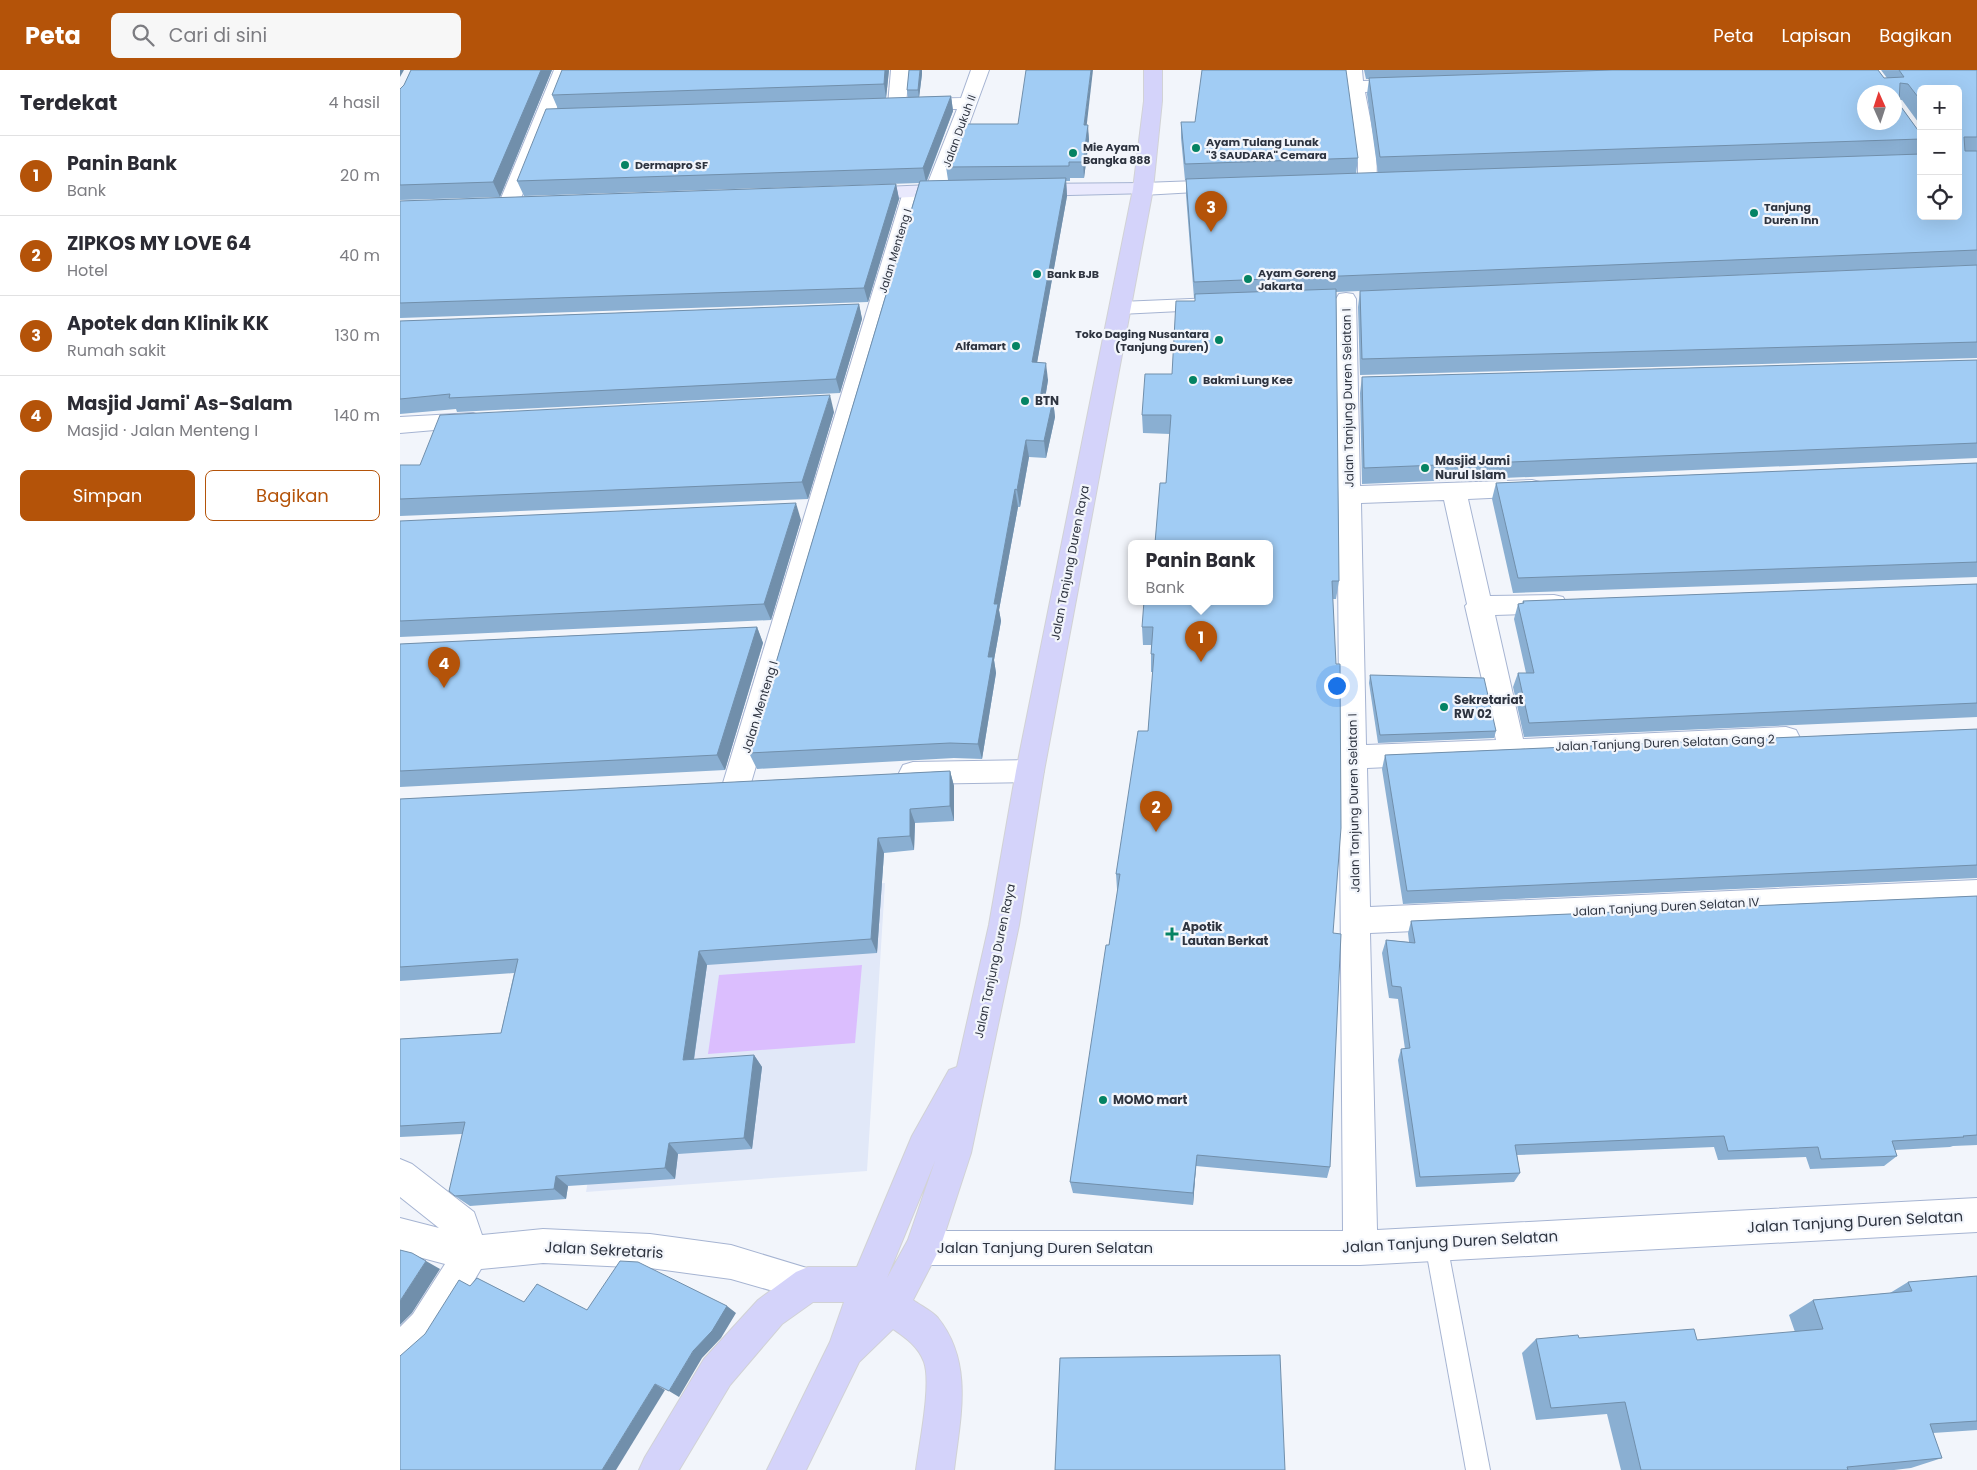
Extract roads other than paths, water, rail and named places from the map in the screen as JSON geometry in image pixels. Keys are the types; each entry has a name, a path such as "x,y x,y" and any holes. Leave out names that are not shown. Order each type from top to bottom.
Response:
{"main road":[{"name":"Jalan Tanjung Duren Raya","path":"786,1470 846,1349 879,1296 923,1248 954,1153 1004,925 1030,771 1144,189 1153,101 1153,70"},
{"name":"Jalan Tanjung Duren Raya","path":"879,1296 924,1148 975,1054"},
{"path":"658,1470 717,1372 770,1312 808,1284 879,1296 924,1330 942,1359 944,1397 935,1470"}],"street":[{"path":"508,203 563,70"},
{"path":"897,105 900,70"},
{"name":"Jalan Dukuh II","path":"935,190 980,70"},
{"path":"1367,181 1367,163 1354,78 1421,84"},
{"path":"877,105 969,103"},
{"path":"544,117 564,116"},
{"path":"1347,182 1386,180"},
{"path":"1014,190 1240,186"},
{"path":"844,194 975,190"},
{"name":"Jalan Menteng I","path":"737,783 782,631 809,510 868,310 913,192"},
{"path":"489,204 528,203"},
{"name":"Jalan Tanjung Duren Selatan I","path":"1346,299 1358,384 1349,495 1360,1248"},
{"path":"1120,308 1238,303"},
{"path":"400,425 489,420"},
{"path":"1349,495 1552,487"},
{"path":"1454,491 1478,606 1512,749"},
{"path":"1478,606 1578,603"},
{"path":"753,632 782,631"},
{"name":"Jalan Tanjung Duren Selatan Gang 2","path":"1353,757 1809,737"},
{"path":"891,774 1030,771"},
{"path":"707,784 766,781"},
{"name":"Jalan Tanjung Duren Selatan IV","path":"1356,921 1977,893"},
{"path":"400,1176 462,1224 471,1253 426,1326 400,1351"},
{"name":"Jalan Tanjung Duren Selatan","path":"923,1248 1360,1248 1977,1215"},
{"name":"Jalan Sekretaris","path":"400,1235 471,1253 544,1246 650,1251 731,1262 808,1284"}],"lane":[{"path":"1436,1244 1478,1470"}],"place":[{"name":"Ayam Tulang Lunak \"3 SAUDARA\" Cemara","path":"1196,148"},
{"name":"Mie Ayam Bangka 888","path":"1073,153"},
{"name":"Dermapro SF","path":"625,165"},
{"name":"Tanjung Duren Inn","path":"1754,213"},
{"name":"Apotek dan Klinik KK","path":"1211,232"},
{"name":"Bank BJB","path":"1037,274"},
{"name":"Ayam Goreng Jakarta","path":"1248,279"},
{"name":"Toko Daging Nusantara (Tanjung Duren)","path":"1219,340"},
{"name":"Alfamart","path":"1016,346"},
{"name":"Bakmi Lung Kee","path":"1193,380"},
{"name":"BTN","path":"1025,401"},
{"name":"Masjid Jami Nurul Islam","path":"1425,468"},
{"name":"Panin Bank","path":"1201,662"},
{"name":"Masjid Jami' As-Salam","path":"444,688"},
{"name":"Sekretariat RW 02","path":"1444,707"},
{"name":"ZIPKOS MY LOVE 64","path":"1156,832"},
{"name":"Apotik Lautan Berkat","path":"1172,934"},
{"name":"MOMO mart","path":"1103,1100"}]}
